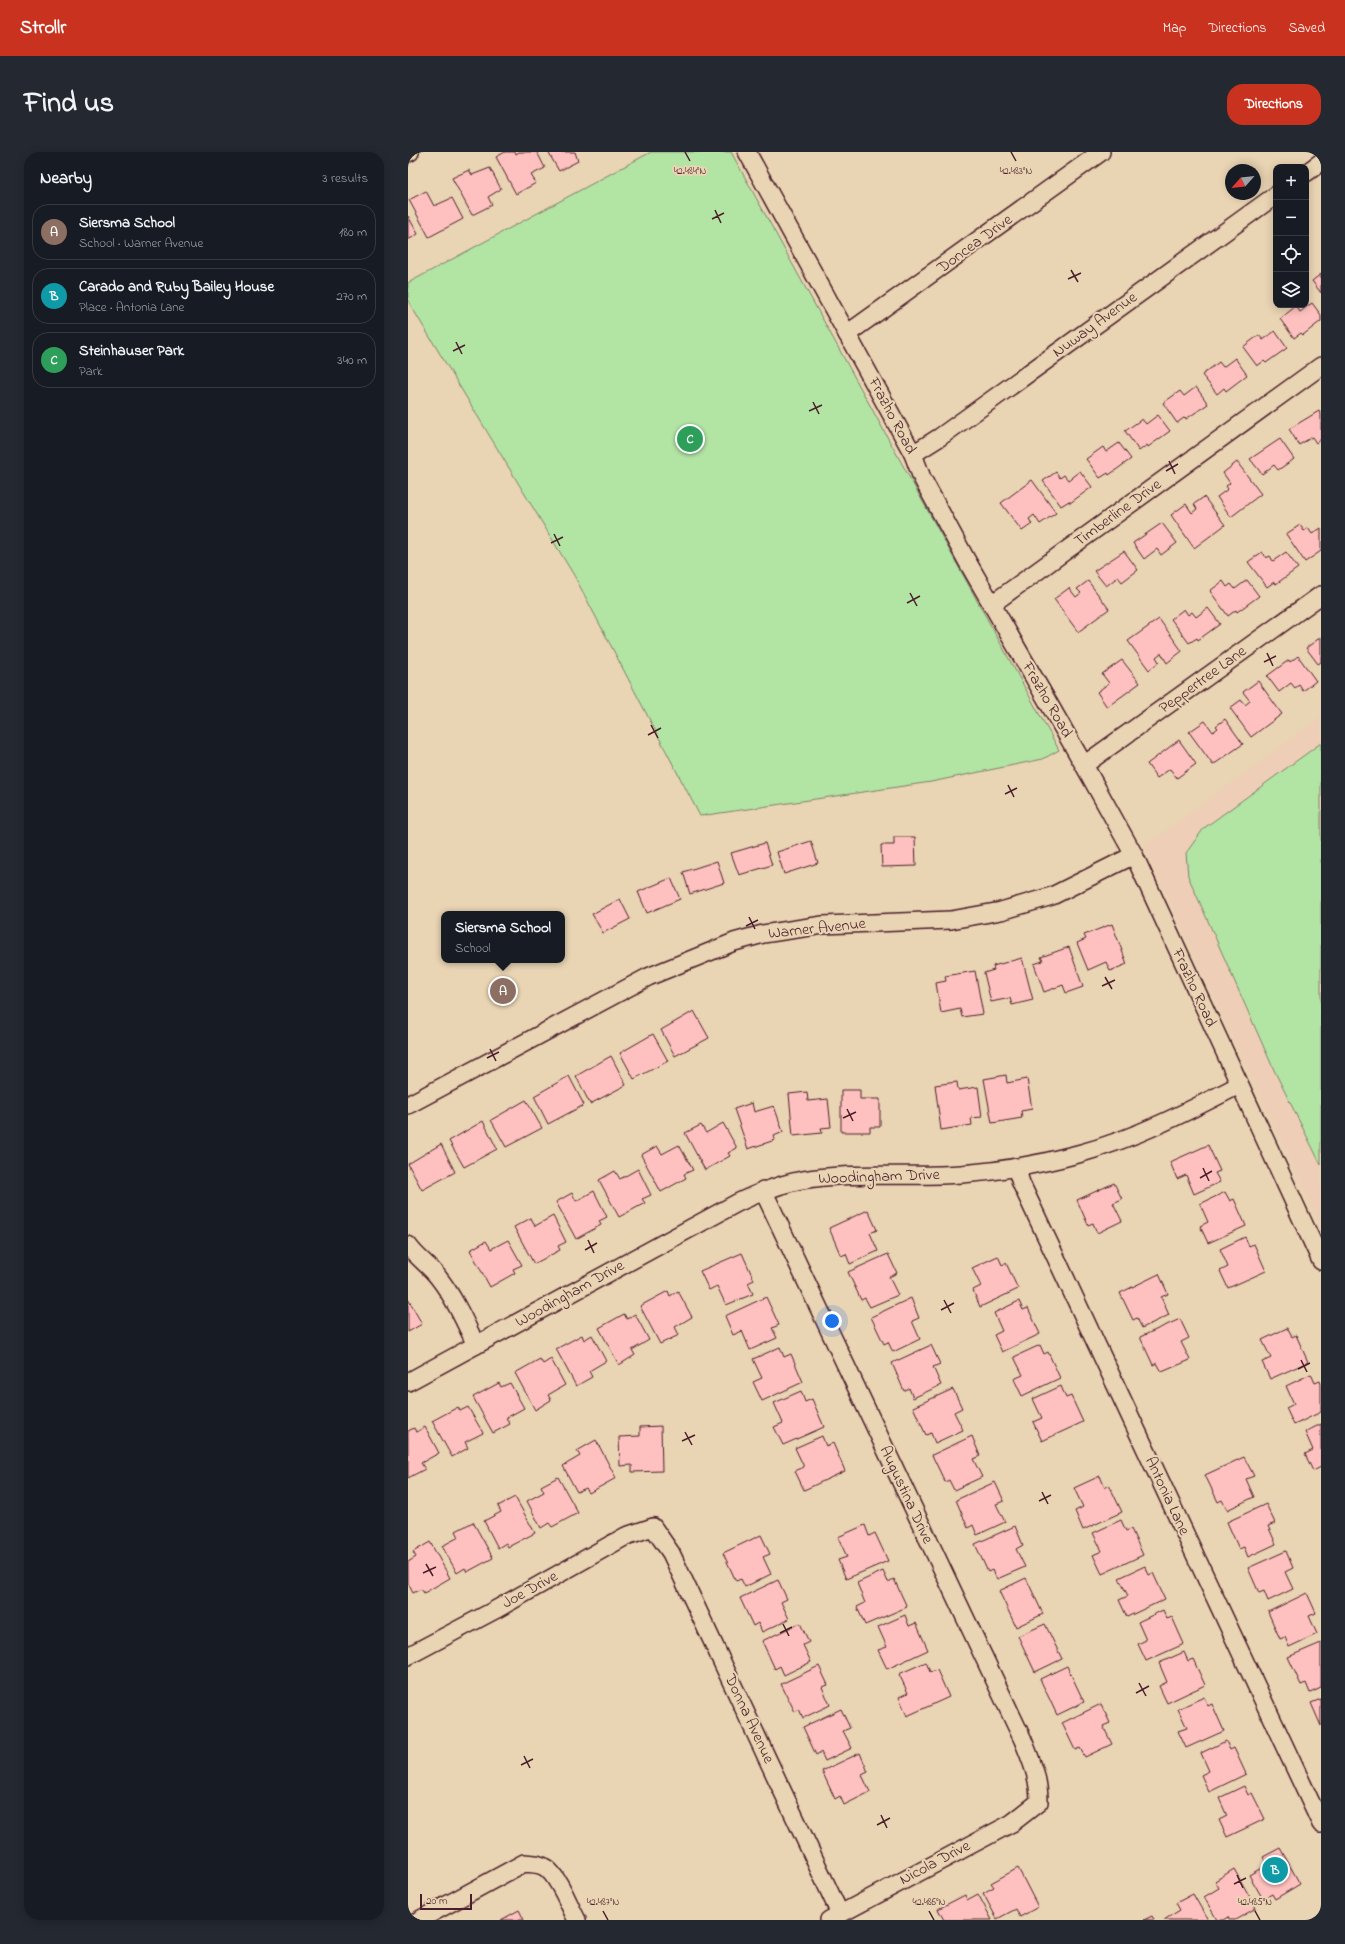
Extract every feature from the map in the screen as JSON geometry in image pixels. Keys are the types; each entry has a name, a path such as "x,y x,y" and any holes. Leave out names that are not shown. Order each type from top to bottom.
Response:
{"street":[{"name":"Frazho Road","path":"748,152 913,454 922,478 1134,855 1321,1261"},
{"name":"Doncea Drive","path":"847,334 1102,152"},
{"path":"1309,171 1321,162"},
{"name":"Nuway Avenue","path":"913,454 940,438 1273,197"},
{"name":"Timberline Drive","path":"992,604 1321,366"},
{"name":"Peppertree Lane","path":"1084,764 1321,595"},
{"name":"Warner Avenue","path":"408,1105 648,977 734,942 763,934 823,925 951,920 987,914 1052,896 1134,855"},
{"name":"Woodingham Drive","path":"408,1382 763,1190 802,1180 841,1176 920,1176 963,1174 1016,1167 1079,1154 1133,1135 1239,1085"},
{"name":"Antonia Lane","path":"1016,1167 1021,1183 1321,1824"},
{"name":"Augustina Drive","path":"763,1190 1023,1740 1036,1772 1039,1802"},
{"path":"408,1244 419,1258 437,1275 448,1290 476,1345"},
{"name":"Joe Drive","path":"408,1656 495,1610 626,1536 653,1527"},
{"name":"Donna Avenue","path":"653,1527 670,1553 834,1917"},
{"name":"Nicola Drive","path":"834,1917 1012,1823 1039,1802"},
{"path":"419,1920 524,1863 536,1864 545,1867 557,1882 577,1920"}],"shaded area":[{"path":"1321,717 1321,1226 1144,847"}],"green space":[{"path":"651,152 731,152 1059,750 1043,759 931,782 700,816 575,577 408,301 408,283"},
{"path":"1321,743 1321,1165 1273,1068 1188,876 1186,853 1204,828"}],"building":[{"path":"505,152 515,152 516,154 519,152 537,152 545,168 531,175 536,183 516,194 496,157"},
{"path":"548,152 575,152 578,161 559,171"},
{"path":"490,168 501,189 488,197 492,205 472,215 452,178 469,170 472,175"},
{"path":"426,191 434,206 452,198 463,219 429,237 409,200"},
{"path":"408,216 418,234 408,240"},
{"path":"1321,274 1321,293 1312,281"},
{"path":"1312,303 1321,315 1321,321 1303,335 1301,333 1294,338 1280,319 1294,308 1297,308 1300,312 1305,308 1309,308 1309,305"},
{"path":"1275,331 1287,348 1266,363 1264,361 1257,366 1243,347 1259,335 1263,340"},
{"path":"1235,358 1247,375 1226,391 1224,388 1217,394 1202,375 1219,362 1223,367"},
{"path":"1196,387 1208,404 1186,419 1185,417 1177,423 1163,403 1180,391 1184,396"},
{"path":"1319,411 1321,414 1321,439 1316,443 1312,437 1299,445 1289,429"},
{"path":"1158,415 1170,431 1148,447 1147,445 1139,451 1125,431 1142,419 1146,424"},
{"path":"1280,439 1294,459 1278,470 1274,465 1262,474 1250,459"},
{"path":"1119,443 1131,459 1109,475 1108,473 1100,478 1086,459 1103,447 1106,452"},
{"path":"1237,462 1261,494 1231,517 1217,497 1228,489 1226,486 1230,483 1223,473"},
{"path":"1080,471 1092,487 1070,503 1069,501 1061,506 1043,481 1056,472 1060,478 1064,475 1068,480"},
{"path":"1032,480 1056,513 1040,524 1034,515 1029,519 1032,524 1022,531 1001,503"},
{"path":"1204,497 1225,525 1194,548 1171,515 1186,504 1192,513 1197,509 1194,504"},
{"path":"1162,523 1177,543 1161,555 1157,549 1144,559 1133,543"},
{"path":"1300,525 1304,531 1308,528 1312,534 1321,528 1321,551 1305,562 1286,534"},
{"path":"1124,551 1138,570 1122,582 1118,577 1106,586 1094,571"},
{"path":"1262,552 1266,558 1270,556 1273,561 1286,552 1298,568 1276,584 1274,582 1267,587 1248,562"},
{"path":"1247,580 1259,596 1237,612 1236,610 1228,616 1210,591 1223,581 1227,587 1231,584 1235,589"},
{"path":"1088,581 1109,609 1078,632 1054,599 1069,588 1076,597 1081,593 1077,589"},
{"path":"1208,608 1220,624 1198,640 1197,638 1189,643 1171,619 1184,609 1188,615 1192,612 1196,617"},
{"path":"1159,619 1182,651 1167,663 1161,653 1156,657 1159,662 1149,670 1128,641"},
{"path":"1321,637 1321,662 1318,664 1306,648"},
{"path":"1298,656 1316,681 1303,691 1299,685 1295,688 1291,683 1279,692 1267,676 1289,660 1290,662"},
{"path":"1122,660 1140,683 1107,707 1097,692 1109,683 1102,674"},
{"path":"1258,681 1282,714 1251,737 1230,708 1241,700 1245,705 1250,701 1243,692"},
{"path":"1225,719 1243,744 1213,765 1189,732 1205,721 1213,732 1218,728 1216,726"},
{"path":"1179,740 1196,764 1177,778 1170,769 1157,778 1147,764"},
{"path":"894,837 915,837 916,866 882,867 881,845 894,845"},
{"path":"811,841 818,863 784,874 777,852"},
{"path":"765,843 772,865 739,875 731,853"},
{"path":"717,861 724,883 690,894 683,872"},
{"path":"671,878 680,899 647,913 638,892"},
{"path":"620,899 630,919 603,933 592,914"},
{"path":"1112,924 1127,964 1110,971 1106,962 1088,970 1077,943 1086,939 1084,935"},
{"path":"1069,947 1083,987 1066,993 1063,985 1044,992 1034,964 1043,961 1041,957"},
{"path":"1022,958 1033,1000 1012,1005 1010,998 991,1002 984,973 994,970 993,966"},
{"path":"975,971 983,1014 962,1017 960,1009 941,1013 936,983 946,981 945,976"},
{"path":"694,1011 709,1038 675,1056 661,1030"},
{"path":"653,1034 668,1061 634,1079 620,1053"},
{"path":"611,1056 626,1085 590,1104 576,1076"},
{"path":"1006,1075 1007,1083 1027,1079 1032,1109 1021,1111 1022,1118 992,1123 984,1079"},
{"path":"569,1076 584,1105 548,1124 534,1096"},
{"path":"957,1082 958,1090 978,1087 982,1117 971,1118 972,1125 941,1130 935,1085"},
{"path":"841,1090 860,1090 860,1099 880,1099 880,1127 870,1127 870,1132 841,1132"},
{"path":"807,1092 808,1101 828,1099 831,1127 821,1128 822,1133 793,1136 789,1094"},
{"path":"526,1100 542,1128 506,1147 491,1120"},
{"path":"752,1103 754,1112 774,1106 783,1132 774,1136 775,1140 748,1149 734,1109"},
{"path":"483,1121 497,1149 464,1167 449,1141"},
{"path":"723,1123 737,1148 728,1153 730,1156 705,1170 685,1133 701,1125 706,1133"},
{"path":"441,1144 455,1172 422,1190 408,1164"},
{"path":"679,1145 693,1170 684,1174 686,1178 661,1192 641,1155 657,1146 662,1154"},
{"path":"1208,1145 1220,1171 1215,1173 1220,1182 1194,1194 1186,1175 1177,1179 1170,1162"},
{"path":"638,1169 651,1195 642,1199 645,1203 619,1217 599,1180 615,1171 620,1179"},
{"path":"1114,1183 1122,1199 1113,1203 1122,1221 1097,1233 1093,1223 1088,1225 1077,1200"},
{"path":"594,1191 607,1217 599,1221 601,1225 576,1239 556,1202 572,1193 576,1201"},
{"path":"1225,1192 1230,1201 1234,1199 1246,1226 1208,1243 1200,1226 1208,1222 1200,1204"},
{"path":"868,1210 877,1230 870,1233 878,1251 850,1264 846,1254 841,1256 829,1228"},
{"path":"553,1216 566,1242 558,1246 560,1250 534,1264 514,1227 531,1218 535,1226"},
{"path":"1245,1237 1249,1246 1254,1244 1266,1271 1228,1288 1220,1271 1228,1267 1220,1249"},
{"path":"508,1240 522,1265 513,1269 515,1273 490,1287 470,1250 486,1241 491,1249"},
{"path":"742,1253 754,1280 748,1283 753,1294 726,1305 717,1286 709,1290 700,1271"},
{"path":"888,1254 897,1273 889,1277 898,1295 870,1307 865,1298 861,1300 848,1272"},
{"path":"998,1256 1002,1265 1006,1263 1018,1289 980,1307 973,1290 981,1286 972,1268"},
{"path":"1159,1274 1168,1294 1161,1297 1169,1315 1142,1328 1137,1318 1133,1320 1120,1293"},
{"path":"668,1291 670,1296 678,1291 692,1317 675,1327 679,1335 660,1344 640,1306"},
{"path":"766,1297 779,1325 772,1328 777,1338 750,1350 742,1331 733,1335 725,1316"},
{"path":"911,1298 919,1318 912,1321 920,1339 893,1352 888,1342 884,1344 871,1317"},
{"path":"408,1299 422,1324 408,1332"},
{"path":"1019,1301 1023,1310 1028,1308 1040,1334 1002,1352 994,1335 1002,1331 994,1313"},
{"path":"624,1314 627,1319 635,1314 649,1340 632,1350 635,1355 619,1365 599,1328"},
{"path":"1180,1319 1189,1338 1181,1342 1190,1360 1162,1372 1157,1363 1153,1365 1140,1337"},
{"path":"1287,1328 1292,1337 1296,1335 1308,1362 1270,1379 1262,1362 1271,1358 1262,1340"},
{"path":"582,1335 584,1340 592,1335 606,1361 589,1371 592,1377 576,1386 556,1349"},
{"path":"931,1345 940,1364 933,1367 941,1385 913,1398 909,1388 904,1391 892,1363"},
{"path":"1040,1345 1044,1354 1048,1352 1060,1378 1022,1396 1014,1379 1023,1375 1014,1357"},
{"path":"780,1347 784,1357 791,1354 803,1382 762,1401 753,1382 762,1378 753,1359"},
{"path":"540,1359 543,1364 551,1359 565,1385 548,1395 551,1400 535,1410 515,1373"},
{"path":"1311,1374 1315,1383 1320,1381 1321,1384 1321,1412 1294,1425 1286,1408 1294,1404 1286,1386"},
{"path":"499,1383 501,1387 510,1383 524,1408 506,1418 510,1424 493,1433 473,1397"},
{"path":"1061,1386 1066,1398 1071,1396 1083,1422 1042,1441 1033,1422 1042,1418 1033,1399"},
{"path":"953,1389 962,1408 954,1412 963,1430 935,1443 931,1433 926,1435 913,1407"},
{"path":"801,1391 805,1402 812,1399 824,1427 783,1445 774,1427 783,1423 774,1403"},
{"path":"458,1407 460,1411 468,1407 483,1433 465,1442 468,1448 452,1457 432,1421"},
{"path":"1321,1424 1321,1467 1313,1471 1305,1454 1313,1450 1305,1432"},
{"path":"661,1426 662,1471 632,1472 632,1465 620,1466 619,1437 640,1436 640,1427"},
{"path":"425,1427 439,1453 421,1463 425,1469 408,1478 408,1431 414,1428 416,1432"},
{"path":"822,1436 826,1446 833,1443 845,1471 804,1490 795,1471 804,1467 795,1448"},
{"path":"972,1436 980,1456 973,1459 982,1477 954,1490 949,1480 945,1482 932,1455"},
{"path":"596,1440 616,1478 589,1493 586,1488 577,1492 563,1466 580,1456 577,1451"},
{"path":"1244,1457 1254,1476 1246,1479 1254,1497 1227,1510 1222,1500 1218,1502 1205,1475"},
{"path":"1100,1476 1105,1488 1109,1485 1122,1512 1083,1530 1075,1511 1083,1507 1074,1488"},
{"path":"558,1477 578,1513 552,1527 549,1523 541,1528 527,1501 544,1492 541,1486"},
{"path":"995,1482 1004,1501 996,1504 1005,1522 977,1535 973,1525 968,1528 956,1500"},
{"path":"515,1497 535,1533 508,1547 506,1543 498,1548 484,1521 501,1512 498,1506"},
{"path":"1266,1504 1275,1523 1268,1526 1276,1544 1248,1557 1244,1547 1239,1549 1227,1522"},
{"path":"1121,1520 1126,1531 1131,1529 1143,1555 1102,1574 1093,1555 1102,1551 1093,1533"},
{"path":"473,1522 493,1558 467,1572 465,1568 457,1573 442,1546 459,1537 456,1531"},
{"path":"865,1525 869,1536 875,1533 888,1561 846,1579 838,1560 847,1557 838,1537"},
{"path":"1015,1526 1023,1545 1016,1549 1025,1567 997,1579 992,1570 988,1572 975,1544"},
{"path":"761,1535 770,1554 763,1557 771,1574 745,1587 741,1579 736,1581 723,1553"},
{"path":"430,1542 450,1578 424,1593 421,1589 413,1593 408,1583 408,1562 416,1557 413,1552"},
{"path":"1286,1551 1293,1568 1285,1572 1293,1589 1268,1601 1264,1591 1259,1593 1248,1568"},
{"path":"1145,1566 1149,1575 1153,1573 1165,1599 1127,1617 1119,1600 1128,1596 1119,1578"},
{"path":"883,1571 888,1582 894,1579 907,1607 865,1625 857,1607 865,1603 857,1583"},
{"path":"1026,1578 1043,1614 1016,1627 999,1591"},
{"path":"778,1580 787,1599 781,1602 789,1619 762,1632 758,1623 753,1626 740,1598"},
{"path":"1307,1593 1316,1613 1309,1616 1317,1634 1289,1647 1285,1637 1280,1639 1268,1612"},
{"path":"1163,1610 1167,1619 1172,1617 1184,1644 1146,1661 1138,1644 1146,1640 1138,1622"},
{"path":"905,1615 909,1626 916,1623 928,1650 887,1669 878,1650 887,1647 878,1627"},
{"path":"800,1623 809,1642 803,1645 811,1662 784,1675 780,1666 775,1669 762,1641"},
{"path":"1045,1624 1062,1659 1035,1672 1018,1636"},
{"path":"1321,1643 1321,1688 1310,1693 1306,1683 1301,1685 1288,1657"},
{"path":"1184,1652 1188,1661 1193,1659 1205,1685 1167,1703 1159,1686 1167,1682 1159,1663"},
{"path":"926,1662 930,1672 937,1670 949,1697 907,1716 899,1697 908,1693 899,1674"},
{"path":"819,1666 828,1685 822,1687 830,1705 803,1718 799,1709 795,1712 781,1684"},
{"path":"1067,1666 1084,1702 1057,1715 1040,1679"},
{"path":"1204,1697 1208,1706 1212,1704 1224,1731 1186,1748 1178,1731 1187,1728 1178,1709"},
{"path":"1321,1699 1321,1726 1311,1703"},
{"path":"1101,1704 1110,1723 1103,1726 1112,1744 1085,1757 1080,1748 1075,1750 1062,1723"},
{"path":"841,1709 850,1728 843,1731 852,1748 825,1761 821,1752 816,1755 803,1727"},
{"path":"1226,1741 1230,1750 1234,1748 1246,1774 1209,1792 1201,1775 1209,1771 1201,1753"},
{"path":"860,1753 868,1772 862,1775 870,1792 844,1805 840,1796 835,1799 822,1771"},
{"path":"1244,1786 1248,1795 1252,1793 1265,1819 1227,1837 1219,1820 1227,1816 1219,1798"},
{"path":"1280,1848 1300,1884 1275,1899 1272,1894 1263,1899 1249,1875 1267,1865 1263,1857"},
{"path":"1018,1868 1038,1907 1020,1917 1016,1909 997,1919 983,1893 994,1887 991,1883"},
{"path":"1234,1869 1256,1908 1235,1920 1229,1920 1228,1917 1223,1920 1217,1920 1204,1897 1219,1888 1215,1881"},
{"path":"978,1894 992,1920 944,1920 938,1909 965,1895 967,1900"},
{"path":"1193,1894 1208,1920 1164,1920 1180,1910 1176,1903"},
{"path":"519,1910 524,1920 501,1920"},
{"path":"1152,1916 1154,1920 1144,1920"}],"place":[{"name":"Steinhauser Park","path":"690,439"},
{"name":"Siersma School","path":"503,991"},
{"name":"Carado and Ruby Bailey House","path":"1275,1870"}]}
